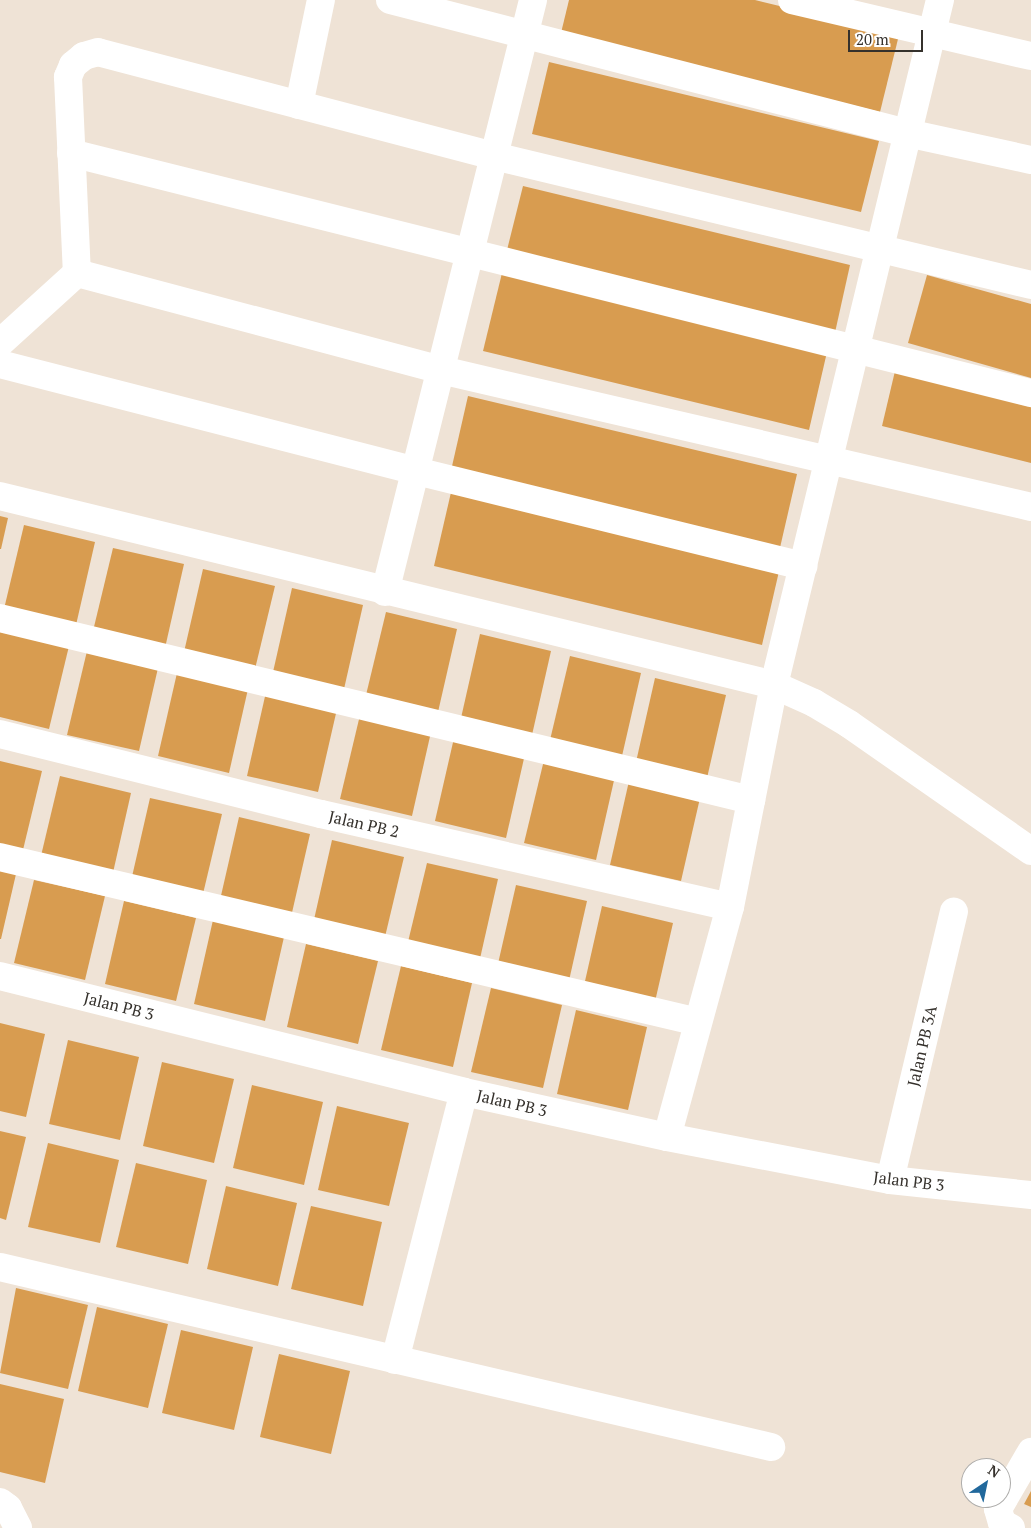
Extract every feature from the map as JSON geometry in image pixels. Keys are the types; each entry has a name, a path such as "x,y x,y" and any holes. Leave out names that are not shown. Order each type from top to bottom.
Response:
{"street":[{"path":"299,105 321,0"},
{"path":"390,0 907,133 1031,160"},
{"path":"386,592 533,0"},
{"path":"792,0 932,35 1031,56"},
{"path":"667,1137 730,907 774,685 830,462 940,0"},
{"path":"77,273 68,78 73,65 84,56 98,52 494,156 880,251 1031,285"},
{"path":"71,153 1031,393"},
{"path":"0,343 77,273"},
{"path":"77,273 441,370 830,462 1031,507"},
{"path":"0,364 416,471 804,566"},
{"path":"0,496 386,592 774,685 814,703 849,724 1031,851"},
{"path":"0,618 751,800"},
{"name":"Jalan PB 2","path":"0,734 321,814 730,907"},
{"path":"0,857 698,1022"},
{"name":"Jalan PB 3A","path":"890,1180 954,912"},
{"name":"Jalan PB 3","path":"0,976 464,1092 667,1137 890,1180 1031,1195"},
{"path":"395,1360 464,1092"},
{"path":"0,1267 771,1448"},
{"path":"1011,1528 1002,1523 998,1509 1031,1452"},
{"path":"0,1502 8,1508 18,1528"}],"building":[{"path":"569,0 755,0 899,35 880,112 561,33"},
{"path":"549,62 879,141 861,212 532,134"},
{"path":"523,186 850,265 834,337 505,258"},
{"path":"502,273 827,352 809,430 483,351"},
{"path":"927,275 1031,304 1031,378 908,343"},
{"path":"895,371 1031,405 1031,463 882,426"},
{"path":"468,396 797,474 779,552 450,475"},
{"path":"452,488 780,567 762,645 434,566"},
{"path":"0,516 8,518 1,549 0,549"},
{"path":"24,525 95,542 76,625 4,609"},
{"path":"113,548 184,564 165,648 93,631"},
{"path":"203,569 275,586 255,669 184,652"},
{"path":"292,588 363,605 344,689 273,672"},
{"path":"386,612 457,629 438,712 366,695"},
{"path":"0,630 69,646 49,729 0,717"},
{"path":"480,634 551,651 532,735 461,718"},
{"path":"87,651 158,668 139,751 67,735"},
{"path":"570,656 641,673 622,756 550,740"},
{"path":"177,673 248,689 229,773 158,756"},
{"path":"655,678 726,695 707,778 636,762"},
{"path":"266,692 337,709 318,792 247,776"},
{"path":"360,715 431,732 412,816 340,799"},
{"path":"454,738 525,754 506,838 435,821"},
{"path":"544,760 615,776 596,860 524,843"},
{"path":"0,761 42,771 22,854 0,849"},
{"path":"60,776 131,793 112,877 40,860"},
{"path":"629,781 700,798 681,881 610,865"},
{"path":"150,798 222,814 202,898 131,881"},
{"path":"239,817 310,834 291,917 220,900"},
{"path":"332,840 404,857 384,941 313,924"},
{"path":"427,863 498,879 479,963 407,946"},
{"path":"0,870 16,874 1,939 0,939"},
{"path":"34,880 105,896 85,980 14,963"},
{"path":"516,885 587,901 568,985 497,968"},
{"path":"124,901 196,918 176,1001 105,984"},
{"path":"602,906 673,923 654,1006 583,990"},
{"path":"213,920 284,937 265,1021 194,1004"},
{"path":"306,944 378,961 358,1044 287,1027"},
{"path":"401,966 472,983 453,1067 381,1050"},
{"path":"491,988 562,1005 543,1088 471,1072"},
{"path":"576,1010 647,1027 628,1110 557,1094"},
{"path":"0,1023 45,1034 26,1117 0,1111"},
{"path":"68,1040 139,1057 120,1140 49,1124"},
{"path":"162,1062 234,1079 214,1163 143,1146"},
{"path":"252,1085 323,1102 304,1185 233,1168"},
{"path":"337,1106 409,1123 389,1206 318,1190"},
{"path":"0,1131 26,1137 6,1220 0,1218"},
{"path":"48,1143 119,1160 100,1243 28,1227"},
{"path":"136,1163 207,1180 188,1264 116,1247"},
{"path":"226,1186 297,1203 278,1286 207,1269"},
{"path":"311,1206 382,1222 363,1306 291,1289"},
{"path":"16,1288 88,1305 68,1389 0,1373"},
{"path":"97,1307 168,1324 148,1408 78,1391"},
{"path":"181,1330 253,1347 234,1430 162,1413"},
{"path":"279,1354 350,1371 331,1454 260,1437"},
{"path":"0,1384 64,1399 45,1483 0,1472"},
{"path":"1031,1491 1031,1507 1024,1504"}]}
